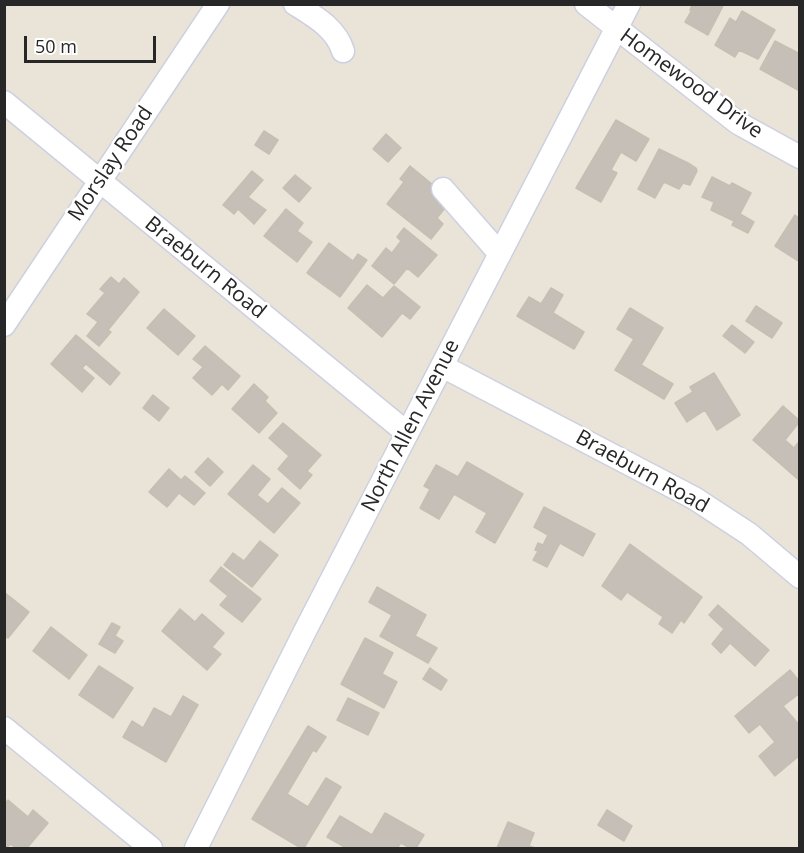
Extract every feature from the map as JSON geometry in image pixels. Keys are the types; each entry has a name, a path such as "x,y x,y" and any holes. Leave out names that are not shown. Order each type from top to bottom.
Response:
{"street":[{"name":"Morslay Road","path":"4,325 218,4"},
{"path":"295,4 336,35 343,51"},
{"name":"Homewood Drive","path":"586,4 738,123 800,157"},
{"name":"North Allen Avenue","path":"196,849 407,433 629,4"},
{"name":"Braeburn Road","path":"4,102 407,433"},
{"path":"443,189 500,254"},
{"name":"Braeburn Road","path":"442,366 694,498 749,534 800,577"},
{"path":"4,728 150,849"}],"building":[{"path":"690,4 724,4 708,35 685,22 692,10 690,10 692,5"},
{"path":"742,11 775,30 758,59 739,50 735,57 715,45 730,18 736,22"},
{"path":"775,41 800,54 798,90 760,69"},
{"path":"616,120 649,139 636,161 621,152 611,170 617,173 601,202 576,188"},
{"path":"264,131 278,140 269,154 255,145"},
{"path":"386,134 401,148 388,162 373,149"},
{"path":"659,149 690,164 697,171 690,185 683,183 679,189 664,182 655,198 638,189"},
{"path":"410,166 444,194 437,202 445,208 437,218 443,224 431,239 387,204 404,182 400,179"},
{"path":"252,171 263,180 248,197 266,210 254,224 238,209 234,214 223,205"},
{"path":"295,175 311,188 299,202 283,188"},
{"path":"712,177 730,186 732,183 751,193 740,214 754,222 748,233 732,225 734,221 711,210 714,202 702,197"},
{"path":"286,209 303,223 297,231 312,242 297,262 264,236"},
{"path":"795,215 800,219 800,262 775,246"},
{"path":"404,228 437,255 418,277 407,268 394,284 372,266 386,248 392,253 401,241 397,237"},
{"path":"329,243 353,261 358,254 367,260 340,297 307,273"},
{"path":"111,277 119,284 124,278 139,292 108,330 111,332 99,346 87,336 98,322 87,314 105,293 100,289"},
{"path":"367,285 383,298 394,286 420,307 410,319 402,313 382,337 348,308"},
{"path":"551,288 563,295 553,313 584,332 574,349 517,316 529,297 541,304"},
{"path":"756,306 782,323 772,338 746,321"},
{"path":"630,308 663,328 641,365 673,384 664,399 615,370 634,339 617,329"},
{"path":"164,309 195,336 178,355 147,328"},
{"path":"732,325 754,342 745,353 723,336"},
{"path":"76,335 120,373 110,385 86,364 82,368 94,378 82,392 51,364"},
{"path":"205,346 240,376 228,390 222,384 212,395 193,378 203,367 193,359"},
{"path":"714,373 740,415 717,430 705,410 687,422 675,403 693,392 690,387"},
{"path":"254,384 268,397 265,401 277,413 259,433 232,409"},
{"path":"153,395 169,408 159,421 143,408"},
{"path":"783,406 800,421 785,440 794,448 798,443 800,444 800,481 753,440"},
{"path":"283,423 321,455 307,471 312,475 300,489 278,469 289,456 269,438"},
{"path":"208,458 223,472 210,486 195,472"},
{"path":"467,462 523,494 495,543 476,532 487,513 454,494 439,519 420,508 430,489 424,486 436,465 458,477"},
{"path":"253,465 270,479 257,495 268,504 282,488 300,503 274,533 228,494"},
{"path":"169,469 181,480 185,476 205,493 194,505 179,493 167,507 149,492"},
{"path":"544,507 595,534 583,556 560,543 547,567 533,560 538,551 535,550 538,543 543,545 548,535 534,527"},
{"path":"260,541 278,555 252,587 224,565 233,553 244,561"},
{"path":"630,544 702,597 684,623 681,620 672,633 659,624 663,617 627,592 621,600 602,586"},
{"path":"221,567 261,599 242,622 220,605 228,596 210,581"},
{"path":"377,587 426,615 415,636 437,648 428,663 380,636 392,615 369,602"},
{"path":"4,592 29,612 8,638 4,636"},
{"path":"718,605 769,650 755,666 730,643 721,653 712,644 724,629 709,615"},
{"path":"180,609 195,622 202,614 224,633 212,647 221,654 207,670 162,631"},
{"path":"112,623 120,627 115,636 123,641 115,653 99,644"},
{"path":"51,627 87,655 69,679 33,651"},
{"path":"365,638 393,653 382,674 397,682 384,708 341,684"},
{"path":"99,666 133,688 113,718 79,695"},
{"path":"430,668 447,680 441,690 423,679"},
{"path":"790,670 800,682 800,693 783,706 800,726 800,755 775,776 759,756 775,742 760,724 749,733 735,716"},
{"path":"183,696 198,705 166,762 123,737 132,721 143,728 154,708 171,717"},
{"path":"348,698 379,713 368,735 337,720"},
{"path":"308,726 326,737 316,752 313,750 287,794 308,807 326,778 341,787 304,848 301,848 252,819"},
{"path":"8,800 28,817 33,810 48,823 27,848 16,848 9,843 10,845 4,848 4,805"},
{"path":"607,810 632,826 624,841 598,825"},
{"path":"385,813 424,835 416,848 410,848 401,843 397,848 342,848 343,846 327,837 340,816 372,835"},
{"path":"508,822 534,833 529,846 535,848 497,848"}]}
